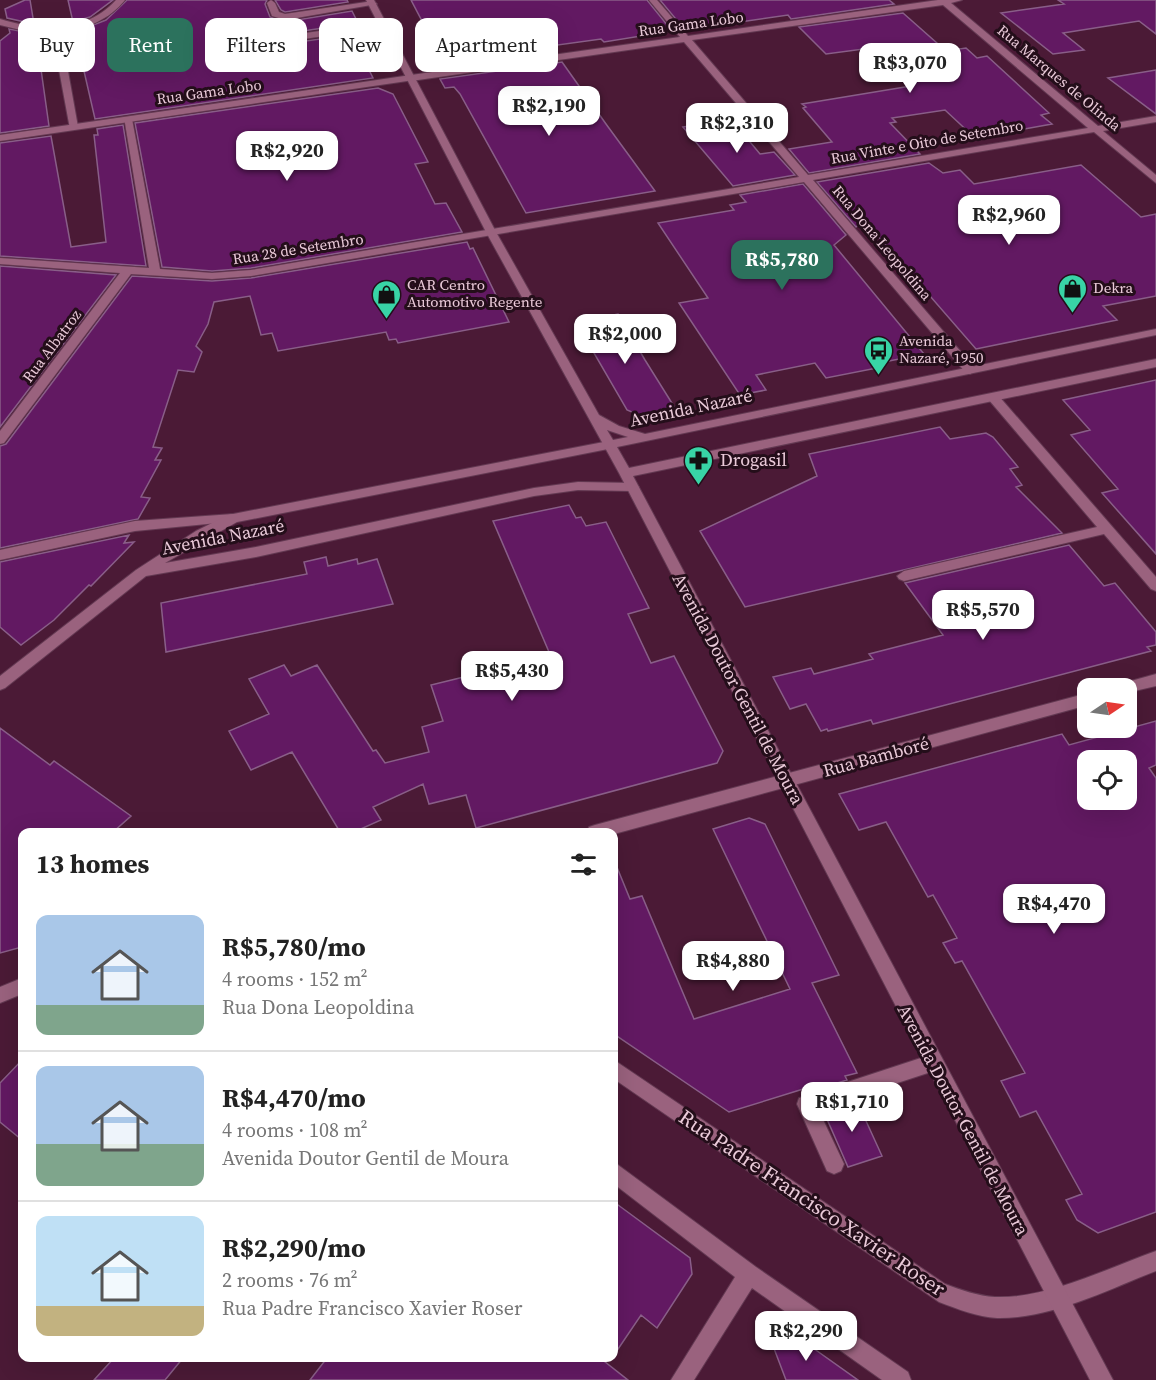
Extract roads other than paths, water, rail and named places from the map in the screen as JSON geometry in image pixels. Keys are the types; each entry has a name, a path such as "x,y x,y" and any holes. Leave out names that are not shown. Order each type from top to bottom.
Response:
{"street":[{"path":"95,20 113,10 120,0"},
{"name":"Rua Dona Leopoldina","path":"653,0 970,370"},
{"name":"Rua Gama Lobo","path":"0,138 958,0"},
{"name":"Rua Marques de Olinda","path":"943,1 1156,180"},
{"path":"271,3 275,14 285,17 371,2"},
{"name":"Avenida Doutor Gentil de Moura","path":"371,2 379,18"},
{"path":"0,22 18,28"},
{"name":"Avenida Doutor Gentil de Moura","path":"403,63 490,232 625,473 1056,1297 1102,1380"},
{"path":"63,72 73,127"},
{"path":"127,119 155,273"},
{"name":"Rua Vinte e Oito de Setembro","path":"490,232 1156,119"},
{"name":"Rua 28 de Setembro","path":"0,261 212,276 251,273 490,232"},
{"name":"Rua Albatroz","path":"0,440 128,270"},
{"name":"Avenida Nazaré","path":"0,555 135,526 233,518 645,438 1156,332"},
{"path":"625,473 1156,363"},
{"path":"993,397 1156,586"},
{"path":"595,418 615,429 645,438"},
{"name":"Avenida Nazaré","path":"141,572 256,552 534,492 578,486 632,487"},
{"name":"Avenida Nazaré","path":"2,682 141,572 186,541 233,518"},
{"path":"904,576 1107,529"},
{"path":"1137,685 1156,680"},
{"name":"Rua Bamboré","path":"611,828 1077,702"},
{"path":"0,995 18,988"},
{"path":"834,1164 806,1104 933,1063"},
{"name":"Rua Padre Francisco Xavier Roser","path":"618,1072 939,1292 969,1303 1005,1307 1056,1297 1156,1261"},
{"path":"618,1175 749,1274 900,1380"},
{"path":"682,1380 749,1274"}],"place":[{"name":"Dekra","path":"1072,314"},
{"name":"CAR Centro Automotivo Regente","path":"386,320"},
{"name":"Avenida Nazaré, 1950","path":"878,376"},
{"name":"Drogasil","path":"699,486"}]}
